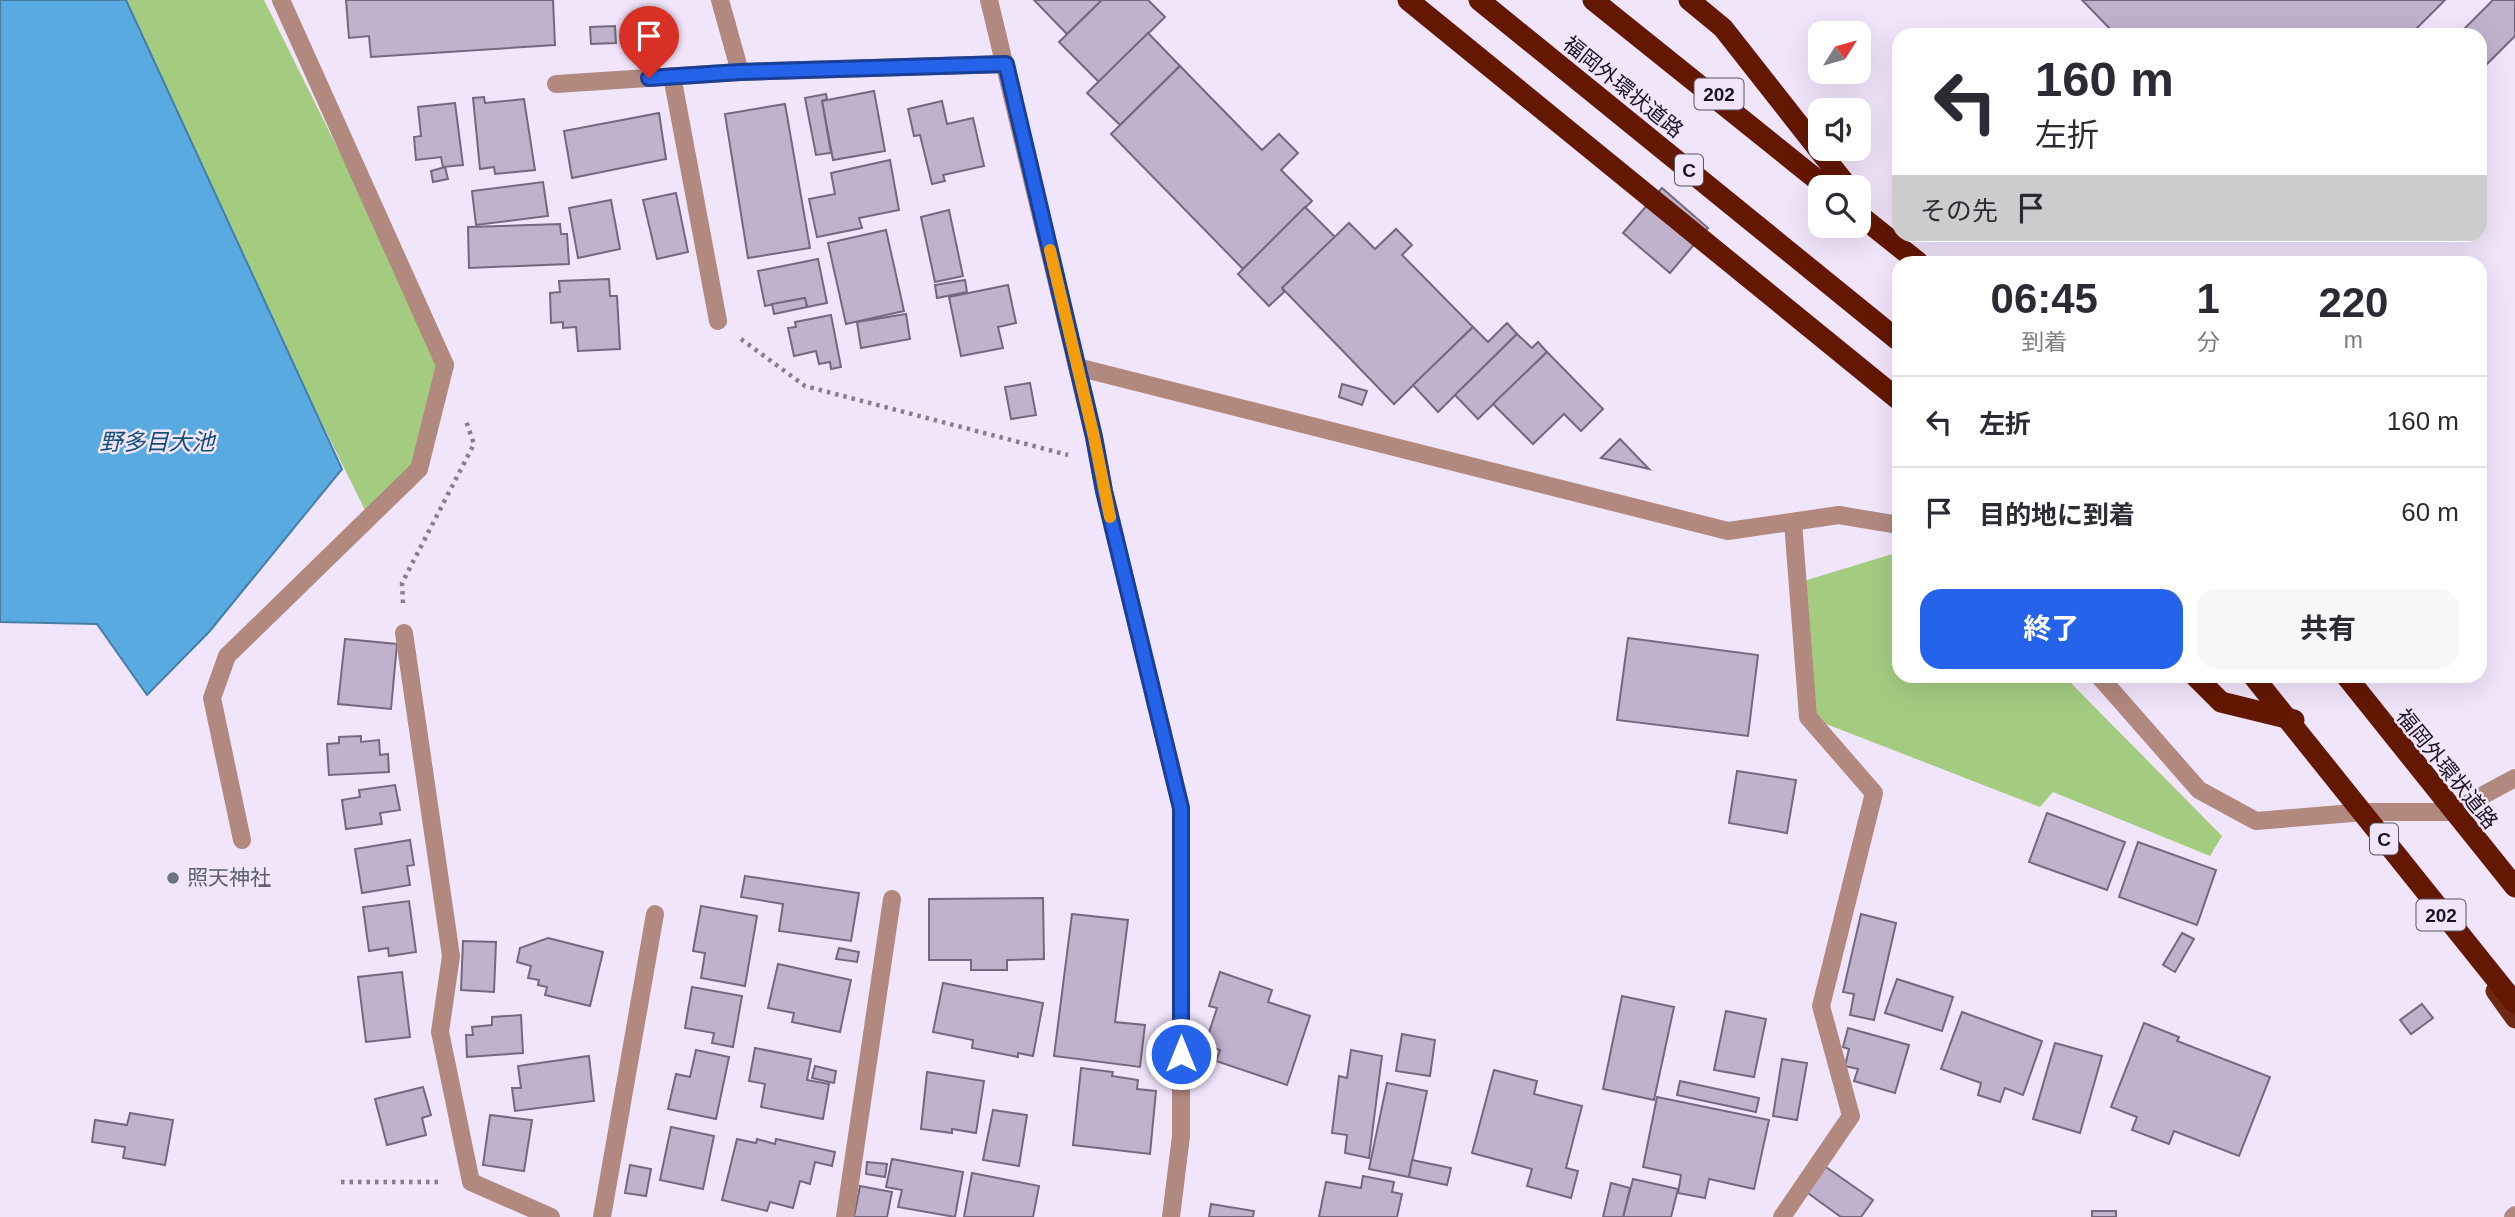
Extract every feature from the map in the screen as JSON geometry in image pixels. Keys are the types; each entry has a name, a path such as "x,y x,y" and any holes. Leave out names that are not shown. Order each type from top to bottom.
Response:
{"highway":[{"path":"1408,0 1892,394"},
{"name":"C","path":"1480,0 1892,336"},
{"path":"1593,0 1811,175"},
{"name":"202","path":"1606,0 1818,175"},
{"path":"1689,0 1723,28 1839,175"},
{"path":"1871,220 1892,238"},
{"path":"1897,242 1913,256"},
{"path":"2202,683 2221,702 2294,720"},
{"name":"C","path":"2259,683 2515,1003"},
{"name":"202","path":"2260,683 2294,720 2365,812 2515,1019"},
{"path":"2350,683 2515,887"},
{"name":"福岡外環状道路","path":"2350,683 2515,892"}],"street":[{"path":"242,840 212,698 227,656 419,469 445,365 281,0"},
{"path":"720,0 740,72"},
{"path":"989,0 1181,808 1181,1136 1171,1217"},
{"path":"556,84 740,72 1006,64"},
{"path":"672,76 718,321"},
{"path":"1077,367 1728,531 1839,516 1892,524"},
{"path":"1782,1217 1851,1116 1821,1006 1874,793 1808,717 1793,523"},
{"path":"404,633 452,956 440,1032 471,1182 546,1216"},
{"path":"2105,683 2199,790 2256,821 2365,812 2452,812 2515,778"},
{"path":"845,1217 892,899"},
{"path":"602,1217 654,914"}],"path":[{"path":"718,321 805,386 1070,455"},
{"path":"404,633 401,583 474,443 464,417"},
{"path":"341,1182 471,1182"}],"green space":[{"path":"111,0 264,0 445,365 417,471 369,518"},
{"path":"1892,554 1892,683 2071,683 2222,836 2210,856 2053,792 2040,807 1808,717 1797,583"}],"water":[{"name":"野多目大池","path":"0,0 126,0 342,469 209,632 147,695 97,624 0,622"}],"building":[{"path":"346,0 553,0 555,45 371,57 369,36 349,38"},
{"path":"1034,0 1102,0 1067,34"},
{"path":"1102,0 1148,0 1165,17 1099,82 1059,42"},
{"path":"2082,0 2445,0 2417,28 2109,28"},
{"path":"2493,0 2515,0 2515,36 2487,64 2487,28 2465,28"},
{"path":"615,26 616,43 591,44 590,27"},
{"path":"1148,33 1180,66 1120,125 1087,93"},
{"path":"1180,66 1262,150 1279,134 1298,153 1281,170 1312,201 1243,269 1111,134"},
{"path":"874,91 885,151 833,160 822,101"},
{"path":"826,94 827,99 822,101 831,153 816,155 805,98"},
{"path":"484,97 485,103 524,99 535,170 495,174 494,167 480,169 473,98"},
{"path":"942,101 947,124 973,118 984,166 943,175 945,181 932,184 920,135 914,136 908,109"},
{"path":"455,103 463,165 443,167 441,157 416,160 414,137 421,136 418,107"},
{"path":"785,104 810,248 748,258 725,114"},
{"path":"659,113 666,159 572,178 564,131"},
{"path":"890,160 899,210 859,218 862,228 817,237 809,199 835,194 831,173"},
{"path":"445,167 448,179 433,182 431,171"},
{"path":"543,182 548,216 476,225 472,191"},
{"path":"1662,188 1708,228 1670,273 1623,233"},
{"path":"676,193 688,252 657,259 643,200"},
{"path":"611,200 620,249 578,258 569,208"},
{"path":"1305,207 1335,237 1282,288 1284,292 1269,306 1238,274"},
{"path":"949,210 963,276 935,282 921,217"},
{"path":"1349,223 1375,249 1396,229 1412,245 1402,255 1473,327 1394,404 1282,288"},
{"path":"560,224 561,234 567,234 569,264 469,268 468,227"},
{"path":"886,230 904,311 846,324 828,243"},
{"path":"818,259 827,303 807,307 805,298 765,306 758,271"},
{"path":"609,279 610,296 617,296 620,349 578,351 576,327 563,328 563,322 551,323 550,293 560,292 559,281"},
{"path":"965,280 967,292 937,298 935,285"},
{"path":"1008,285 1016,323 998,327 1003,348 961,356 949,297"},
{"path":"805,298 807,307 774,314 772,304"},
{"path":"906,314 910,339 861,348 857,322"},
{"path":"831,315 841,367 831,369 830,362 819,364 816,351 794,356 788,328 796,327 795,322"},
{"path":"1507,323 1517,334 1438,412 1413,385 1473,327 1488,342"},
{"path":"1517,334 1532,348 1538,342 1547,352 1478,419 1455,395"},
{"path":"1547,352 1603,409 1581,431 1564,414 1533,444 1493,404"},
{"path":"1030,383 1036,415 1011,419 1005,387"},
{"path":"1342,384 1367,391 1362,405 1339,397"},
{"path":"1620,439 1649,469 1601,458"},
{"path":"1628,638 1758,655 1748,736 1617,720"},
{"path":"345,639 397,644 391,709 338,704"},
{"path":"361,736 361,742 379,740 380,755 388,754 389,772 329,775 327,744 339,743 339,737"},
{"path":"1737,771 1796,780 1787,833 1729,823"},
{"path":"395,785 400,810 380,813 382,824 346,829 342,800 360,797 359,790"},
{"path":"2047,813 2125,842 2107,890 2029,862"},
{"path":"410,840 414,865 407,866 410,885 362,893 355,849"},
{"path":"2138,842 2216,870 2197,925 2119,897"},
{"path":"745,876 859,893 851,941 779,931 783,904 741,897"},
{"path":"1043,898 1044,959 1007,960 1007,970 971,970 971,960 929,960 929,899"},
{"path":"409,901 416,952 389,956 388,948 369,951 363,907"},
{"path":"701,906 757,916 745,986 701,978 705,953 693,951"},
{"path":"1072,914 1128,920 1115,1022 1145,1025 1140,1067 1054,1056"},
{"path":"1861,914 1896,923 1874,1020 1850,1015 1854,994 1843,992"},
{"path":"2182,933 2194,939 2175,972 2163,965"},
{"path":"548,938 603,952 590,1006 545,995 547,987 538,985 539,980 528,978 531,966 517,962 520,948"},
{"path":"463,941 496,942 494,992 461,990"},
{"path":"839,948 859,952 857,962 836,959"},
{"path":"778,964 851,980 840,1032 792,1022 794,1013 768,1008"},
{"path":"402,972 410,1037 366,1042 358,977"},
{"path":"1220,972 1272,990 1268,1002 1310,1016 1287,1085 1216,1061 1220,1050 1205,1045 1217,1008 1209,1006"},
{"path":"1897,979 1953,997 1942,1031 1885,1013"},
{"path":"943,983 1043,1003 1033,1056 1018,1053 1018,1057 972,1048 973,1040 933,1032"},
{"path":"692,987 742,996 733,1047 712,1043 714,1033 685,1028"},
{"path":"1622,996 1674,1007 1654,1100 1603,1089"},
{"path":"2422,1004 2433,1018 2411,1034 2400,1020"},
{"path":"1726,1011 1766,1019 1754,1077 1714,1070"},
{"path":"1962,1012 2042,1041 2023,1095 2005,1088 2000,1102 1978,1095 1981,1083 1941,1069"},
{"path":"521,1015 523,1053 467,1057 466,1035 473,1035 472,1027 492,1025 492,1017"},
{"path":"2144,1023 2179,1037 2177,1041 2270,1077 2239,1156 2174,1131 2169,1144 2132,1130 2137,1117 2111,1107"},
{"path":"1848,1028 1909,1045 1895,1093 1854,1081 1858,1069 1845,1066 1849,1049 1843,1047"},
{"path":"1402,1034 1435,1040 1430,1076 1396,1071"},
{"path":"2055,1043 2102,1056 2080,1133 2033,1119"},
{"path":"755,1048 811,1059 807,1080 829,1084 823,1119 761,1107 765,1084 749,1081"},
{"path":"696,1050 729,1057 716,1119 668,1109 676,1074 690,1077"},
{"path":"1351,1050 1382,1056 1369,1158 1345,1153 1347,1135 1332,1133 1339,1076 1347,1078"},
{"path":"589,1056 594,1101 515,1111 512,1088 521,1088 518,1066"},
{"path":"1782,1059 1807,1063 1797,1120 1773,1116"},
{"path":"815,1066 836,1071 834,1083 812,1078"},
{"path":"1081,1068 1113,1072 1112,1076 1138,1080 1137,1089 1156,1091 1150,1154 1073,1145"},
{"path":"1494,1070 1537,1081 1534,1094 1582,1106 1566,1168 1578,1171 1571,1198 1527,1186 1532,1169 1472,1153"},
{"path":"927,1072 984,1081 976,1133 952,1129 952,1133 921,1129"},
{"path":"1680,1081 1759,1098 1756,1112 1677,1095"},
{"path":"1387,1083 1427,1091 1409,1177 1369,1169"},
{"path":"423,1087 431,1115 422,1118 426,1135 387,1145 375,1099"},
{"path":"1657,1097 1769,1120 1754,1189 1709,1179 1705,1198 1678,1193 1681,1175 1643,1167"},
{"path":"993,1110 1027,1115 1019,1166 983,1160"},
{"path":"130,1113 173,1120 165,1165 123,1158 125,1147 92,1142 95,1120 127,1125"},
{"path":"490,1115 532,1120 524,1171 483,1165"},
{"path":"671,1127 714,1136 703,1189 660,1180"},
{"path":"737,1139 756,1143 757,1139 775,1144 776,1139 835,1152 832,1166 815,1162 810,1184 800,1181 793,1208 770,1202 767,1211 722,1200"},
{"path":"892,1159 963,1172 955,1217 898,1207 902,1190 886,1187"},
{"path":"1412,1160 1451,1168 1447,1185 1409,1177"},
{"path":"867,1162 887,1164 885,1177 866,1174"},
{"path":"630,1165 651,1169 646,1196 625,1193"},
{"path":"1823,1165 1873,1200 1861,1217 1841,1217 1805,1191"},
{"path":"972,1173 1039,1186 1033,1217 964,1217"},
{"path":"1363,1176 1394,1182 1392,1192 1402,1194 1397,1217 1319,1217 1326,1182 1361,1188"},
{"path":"1633,1179 1678,1189 1671,1217 1623,1217"},
{"path":"1611,1183 1630,1188 1623,1217 1603,1217"},
{"path":"860,1186 892,1192 887,1217 854,1217"},
{"path":"1211,1204 1254,1211 1253,1217 1209,1217"},
{"path":"2092,1211 2116,1211 2116,1217 2092,1217"}],"slow traffic":[{"path":"1050,250 1110,517"}],"place":[{"name":"照天神社","path":"173,878"}],"route":[{"path":"649,78 740,72 1006,64 1094,437 1104,491 1181,808 1181,1054"}]}
